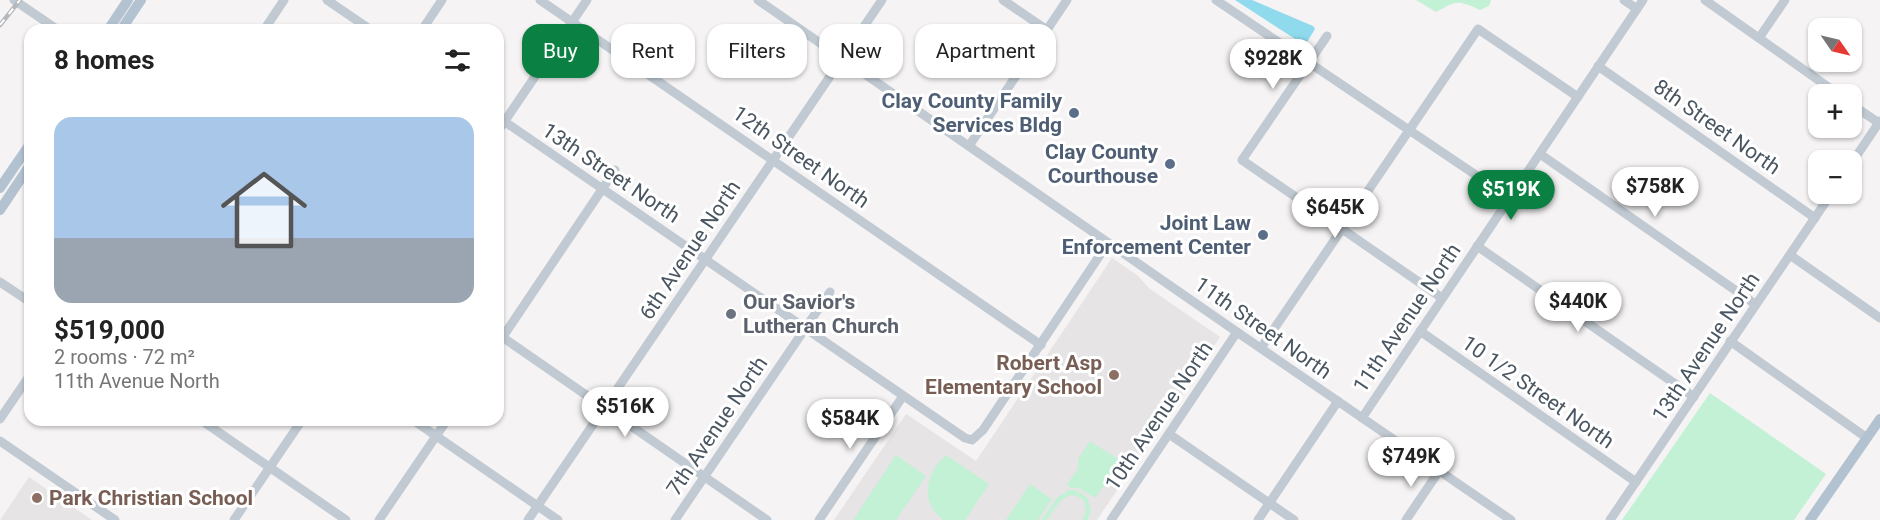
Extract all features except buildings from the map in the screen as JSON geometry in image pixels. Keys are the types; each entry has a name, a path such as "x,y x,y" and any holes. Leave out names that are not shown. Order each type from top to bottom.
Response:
{"main road":[{"path":"112,24 128,0"},
{"path":"124,24 141,0"},
{"path":"0,189 24,156"},
{"path":"0,210 24,174"},
{"path":"1810,520 1880,419"}],"street":[{"path":"14,0 49,24"},
{"path":"268,24 284,0"},
{"path":"327,0 362,24"},
{"path":"426,24 442,0"},
{"name":"12th Street North","path":"540,0 1041,345"},
{"path":"504,115 587,0"},
{"name":"11th Street North","path":"758,0 819,42"},
{"name":"6th Avenue North","path":"865,24 882,0"},
{"path":"1004,0 1038,24"},
{"path":"1051,24 1067,0"},
{"path":"1216,0 1510,198"},
{"path":"1624,0 1637,9"},
{"name":"11th Avenue North","path":"1362,418 1642,0"},
{"path":"1705,0 1824,84"},
{"path":"1759,38 1785,0"},
{"path":"1261,348 1478,29 1578,97"},
{"path":"1327,36 1242,160 1442,298"},
{"name":"8th Street North","path":"1598,66 1815,218"},
{"name":"6th Avenue North","path":"528,520 828,78"},
{"name":"11th Street North","path":"871,78 1512,520"},
{"path":"969,146 1015,78"},
{"path":"1860,150 1879,122 1862,111"},
{"name":"13th Street North","path":"504,121 965,438 972,440 979,435 1041,345"},
{"path":"1540,154 1755,304"},
{"path":"504,332 615,170"},
{"name":"13th Avenue North","path":"1610,520 1824,204"},
{"path":"1041,345 1108,243"},
{"path":"1478,246 1694,397"},
{"path":"1790,255 1880,318"},
{"path":"0,282 24,298"},
{"name":"7th Avenue North","path":"675,520 830,292"},
{"name":"10 1/2 Street North","path":"1420,331 1636,482"},
{"name":"10th Avenue North","path":"1111,520 1237,332"},
{"path":"504,341 767,520"},
{"path":"1730,341 1868,438"},
{"path":"0,419 24,384"},
{"path":"819,520 903,396"},
{"name":"11th Avenue North","path":"1258,520 1338,401"},
{"path":"210,426 346,520"},
{"path":"234,520 298,426"},
{"path":"422,426 558,520"},
{"path":"379,520 443,426"},
{"path":"1169,434 1294,520"},
{"path":"0,441 115,520"},
{"path":"1406,520 1439,471"}],"shaded area":[{"name":"Robert Asp Elementary School","path":"1112,258 1137,275 1150,289 1220,337 1097,520 834,520 906,414 976,461"},
{"name":"Park Christian School","path":"29,477 92,520 0,520"}],"green space":[{"path":"1416,0 1491,0 1489,6 1480,10 1458,3 1436,12"},
{"path":"1710,393 1826,474 1794,520 1622,520"},
{"path":"1090,441 1121,461 1095,498 1067,484 1078,469 1078,459"},
{"path":"896,455 926,476 896,520 853,520"},
{"path":"946,455 989,484 965,520 943,520 935,513 928,496 930,478"},
{"path":"1030,484 1052,499 1038,520 1006,520"},
{"path":"1068,490 1076,490 1088,498 1091,512 1087,520 1082,520 1086,511 1084,501 1072,495 1062,500 1047,520 1041,520 1057,498"}],"water":[{"path":"1235,0 1252,0 1313,26 1315,29 1307,42 1303,44"}],"railway":[{"path":"0,25 20,0"}],"place":[{"name":"Clay County Family Services Bldg","path":"1074,113"},
{"name":"Clay County Courthouse","path":"1170,164"},
{"name":"Joint Law Enforcement Center","path":"1263,235"},
{"name":"Our Savior's Lutheran Church","path":"731,314"},
{"name":"Robert Asp Elementary School","path":"1114,375"},
{"name":"Park Christian School","path":"37,498"}]}
